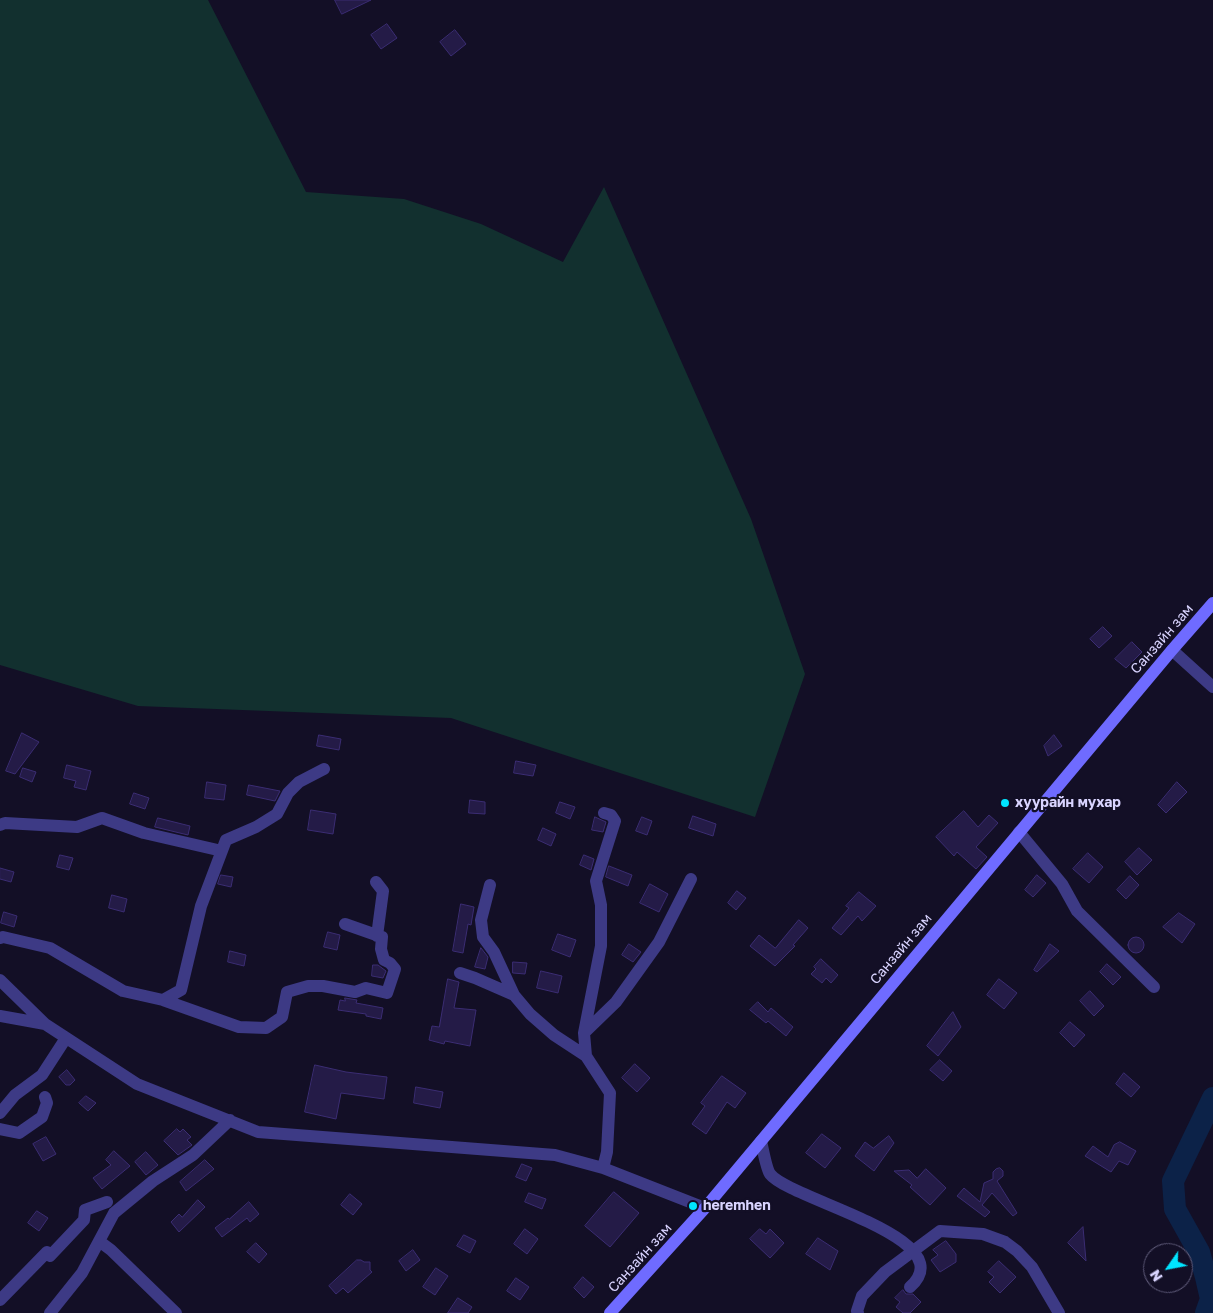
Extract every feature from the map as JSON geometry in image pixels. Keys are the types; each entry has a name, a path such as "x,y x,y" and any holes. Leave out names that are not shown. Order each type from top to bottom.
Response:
{"main road":[{"name":"Санзайн зам","path":"610,1313 705,1208 1213,603"}],"street":[{"path":"1172,650 1213,687"},
{"path":"163,1000 181,990 201,906 226,840 256,827 277,814 288,793 299,782 324,769"},
{"path":"586,1056 584,1033 601,946 601,905 596,880 615,821 611,815 604,813"},
{"path":"0,825 6,823 76,827 102,818 144,833 222,851"},
{"path":"1019,832 1062,884 1078,911 1154,987"},
{"path":"584,1033 616,1002 659,942 691,879"},
{"path":"376,882 383,891 377,936"},
{"path":"490,885 481,920 484,937 494,952 514,995 530,1014 554,1035 586,1056 610,1093 607,1152 603,1168"},
{"path":"0,938 3,937 50,948 123,991 163,1000 240,1027 266,1028 282,1017 287,992 308,986 323,986 355,992 366,988 387,993 395,969 390,962 384,960 381,949 382,937 345,924"},
{"path":"460,973 514,995"},
{"path":"0,980 45,1024 137,1084 258,1132 555,1155 603,1168 705,1208"},
{"path":"0,1016 45,1024"},
{"path":"0,1113 15,1095 42,1075 66,1038"},
{"path":"0,1129 20,1133 42,1117 48,1102 45,1097"},
{"path":"50,1313 82,1274 114,1212 153,1181 193,1155 230,1120"},
{"path":"760,1141 770,1174 794,1190 882,1228 908,1244 919,1259 922,1268 918,1279 910,1287"},
{"path":"0,1300 47,1252 50,1256 84,1220 85,1210 107,1202"},
{"path":"858,1313 862,1296 885,1272 940,1231 983,1234 1005,1242 1017,1251 1032,1268 1059,1313"},
{"path":"99,1242 111,1250 176,1313"}],"green space":[{"path":"0,0 208,0 306,192 404,199 481,224 563,262 604,187 751,519 805,674 755,817 451,718 138,706 0,665"}],"building":[{"path":"335,0 371,0 342,14"},
{"path":"387,24 397,38 381,49 371,35"},
{"path":"455,30 466,44 451,56 440,42"},
{"path":"1103,627 1112,636 1099,648 1090,639"},
{"path":"1132,642 1142,652 1126,668 1115,659"},
{"path":"22,733 39,742 15,774 6,771"},
{"path":"319,735 341,739 339,750 317,746"},
{"path":"1054,735 1062,746 1048,756 1044,746"},
{"path":"516,761 536,765 533,776 514,773"},
{"path":"67,765 91,771 86,790 74,787 76,781 64,778"},
{"path":"23,768 36,772 32,782 20,777"},
{"path":"207,782 226,785 224,800 205,798"},
{"path":"1177,782 1187,792 1166,813 1158,805"},
{"path":"249,785 280,791 275,801 247,795"},
{"path":"134,793 149,798 145,809 130,804"},
{"path":"470,800 485,802 485,814 469,813"},
{"path":"560,802 575,807 570,819 556,813"},
{"path":"311,810 336,814 333,834 308,830"},
{"path":"964,811 978,827 989,815 998,823 976,847 987,857 976,869 957,852 954,856 936,837"},
{"path":"693,816 716,824 713,836 689,828"},
{"path":"595,817 606,822 603,832 592,830"},
{"path":"642,817 652,821 647,835 636,831"},
{"path":"158,818 190,826 188,835 155,827"},
{"path":"543,828 556,834 551,846 538,840"},
{"path":"1139,848 1152,860 1137,875 1125,862"},
{"path":"1088,853 1103,867 1089,883 1073,869"},
{"path":"60,855 73,858 69,870 57,867"},
{"path":"584,855 594,859 591,870 580,865"},
{"path":"609,866 632,875 628,886 606,877"},
{"path":"0,868 14,872 11,882 0,879"},
{"path":"221,875 233,877 231,887 218,884"},
{"path":"1037,875 1046,883 1033,897 1025,890"},
{"path":"1130,876 1139,885 1126,899 1117,890"},
{"path":"650,884 668,894 659,912 640,903"},
{"path":"737,891 746,898 736,910 728,903"},
{"path":"859,892 876,906 862,921 858,916 841,935 832,928 849,908 846,906"},
{"path":"112,895 127,899 124,912 109,908"},
{"path":"461,904 474,907 471,925 468,924 463,953 453,951"},
{"path":"4,912 17,916 14,927 1,923"},
{"path":"1179,913 1195,924 1182,943 1163,927"},
{"path":"799,920 808,928 793,945 795,946 775,966 750,946 759,935 775,948"},
{"path":"328,932 340,935 337,950 324,947"},
{"path":"558,934 576,940 570,957 552,950"},
{"path":"1136,937 1144,945 1136,953 1128,945"},
{"path":"629,944 641,952 633,962 622,955"},
{"path":"1050,944 1059,951 1037,972 1034,970"},
{"path":"481,948 488,957 485,969 475,967"},
{"path":"230,951 246,955 244,966 228,962"},
{"path":"821,959 838,975 831,983 826,978 822,983 811,974"},
{"path":"513,962 527,963 525,974 513,973"},
{"path":"1107,964 1121,977 1113,985 1100,972"},
{"path":"373,965 378,965 386,971 383,978 372,976"},
{"path":"541,971 562,976 558,993 537,988"},
{"path":"448,979 459,982 454,1008 476,1010 470,1046 445,1041 444,1044 429,1040 432,1026 439,1027"},
{"path":"999,979 1017,993 1004,1009 987,995"},
{"path":"1090,991 1104,1006 1094,1016 1080,1001"},
{"path":"345,998 357,1000 356,1003 383,1008 381,1019 366,1016 366,1014 338,1010 340,1000 345,1001"},
{"path":"758,1002 768,1012 771,1008 793,1027 786,1036 768,1021 766,1023 750,1010"},
{"path":"953,1012 961,1027 938,1056 927,1046"},
{"path":"1070,1022 1085,1035 1074,1047 1060,1033"},
{"path":"940,1060 952,1071 943,1081 930,1070"},
{"path":"635,1064 650,1078 637,1092 622,1078"},
{"path":"315,1065 346,1072 387,1077 384,1099 341,1093 336,1119 305,1112"},
{"path":"67,1070 75,1080 70,1085 66,1085 59,1077"},
{"path":"1124,1073 1140,1087 1131,1097 1116,1084"},
{"path":"722,1076 746,1093 735,1108 727,1102 706,1134 692,1124 705,1106 701,1103"},
{"path":"416,1087 443,1092 440,1108 414,1103"},
{"path":"86,1096 96,1103 88,1111 79,1103"},
{"path":"177,1129 180,1132 183,1129 191,1137 187,1140 192,1145 178,1155 164,1141"},
{"path":"822,1134 841,1148 825,1168 806,1153"},
{"path":"889,1136 894,1143 874,1171 855,1156 865,1142 873,1148"},
{"path":"46,1137 56,1154 43,1161 33,1144"},
{"path":"1120,1142 1136,1151 1128,1165 1119,1161 1111,1172 1085,1156 1093,1146 1108,1157 1114,1145"},
{"path":"114,1151 130,1166 102,1189 93,1178 111,1165 106,1160"},
{"path":"146,1152 158,1165 146,1175 135,1162"},
{"path":"205,1160 214,1169 186,1191 180,1182"},
{"path":"522,1164 532,1168 526,1181 516,1177"},
{"path":"1000,1168 1003,1171 1003,1176 997,1181 1017,1213 1013,1216 992,1193 982,1205 990,1212 985,1217 957,1196 964,1188 980,1202 984,1183 993,1179 993,1172"},
{"path":"926,1169 946,1188 930,1205 910,1187 912,1185 894,1171 909,1170 917,1178"},
{"path":"614,1192 639,1213 610,1247 585,1226"},
{"path":"529,1193 546,1199 542,1209 525,1202"},
{"path":"350,1194 362,1204 353,1215 341,1205"},
{"path":"198,1200 205,1207 179,1232 171,1222 179,1214 182,1217"},
{"path":"249,1202 259,1214 250,1222 247,1218 222,1237 215,1228"},
{"path":"37,1211 48,1218 39,1231 28,1223"},
{"path":"1083,1227 1086,1261 1068,1243"},
{"path":"525,1229 538,1239 527,1254 514,1244"},
{"path":"760,1229 766,1234 770,1229 784,1243 770,1258 750,1239"},
{"path":"464,1235 476,1241 470,1253 457,1246"},
{"path":"818,1238 838,1251 830,1270 806,1254"},
{"path":"946,1241 956,1254 956,1262 940,1272 931,1260 938,1255 933,1250"},
{"path":"256,1243 267,1254 259,1263 247,1252"},
{"path":"413,1250 420,1260 406,1271 399,1261"},
{"path":"357,1260 370,1262 370,1270 372,1272 348,1293 343,1288 336,1294 329,1286"},
{"path":"999,1261 1016,1277 1000,1293 989,1282 994,1277 988,1272"},
{"path":"436,1268 448,1276 435,1295 423,1287"},
{"path":"583,1277 594,1287 584,1298 574,1288"},
{"path":"516,1278 529,1287 520,1300 507,1291"},
{"path":"903,1290 906,1294 913,1294 921,1302 910,1313 903,1313 896,1307 900,1302 895,1298"},
{"path":"458,1298 472,1307 468,1313 448,1313"}],"waterway":[{"path":"1206,1313 1211,1299 1206,1277 1199,1252 1175,1209 1173,1181 1213,1098"}],"place":[{"name":"хуурайн мухар","path":"1005,803"},
{"name":"heremhen","path":"693,1206"}]}
